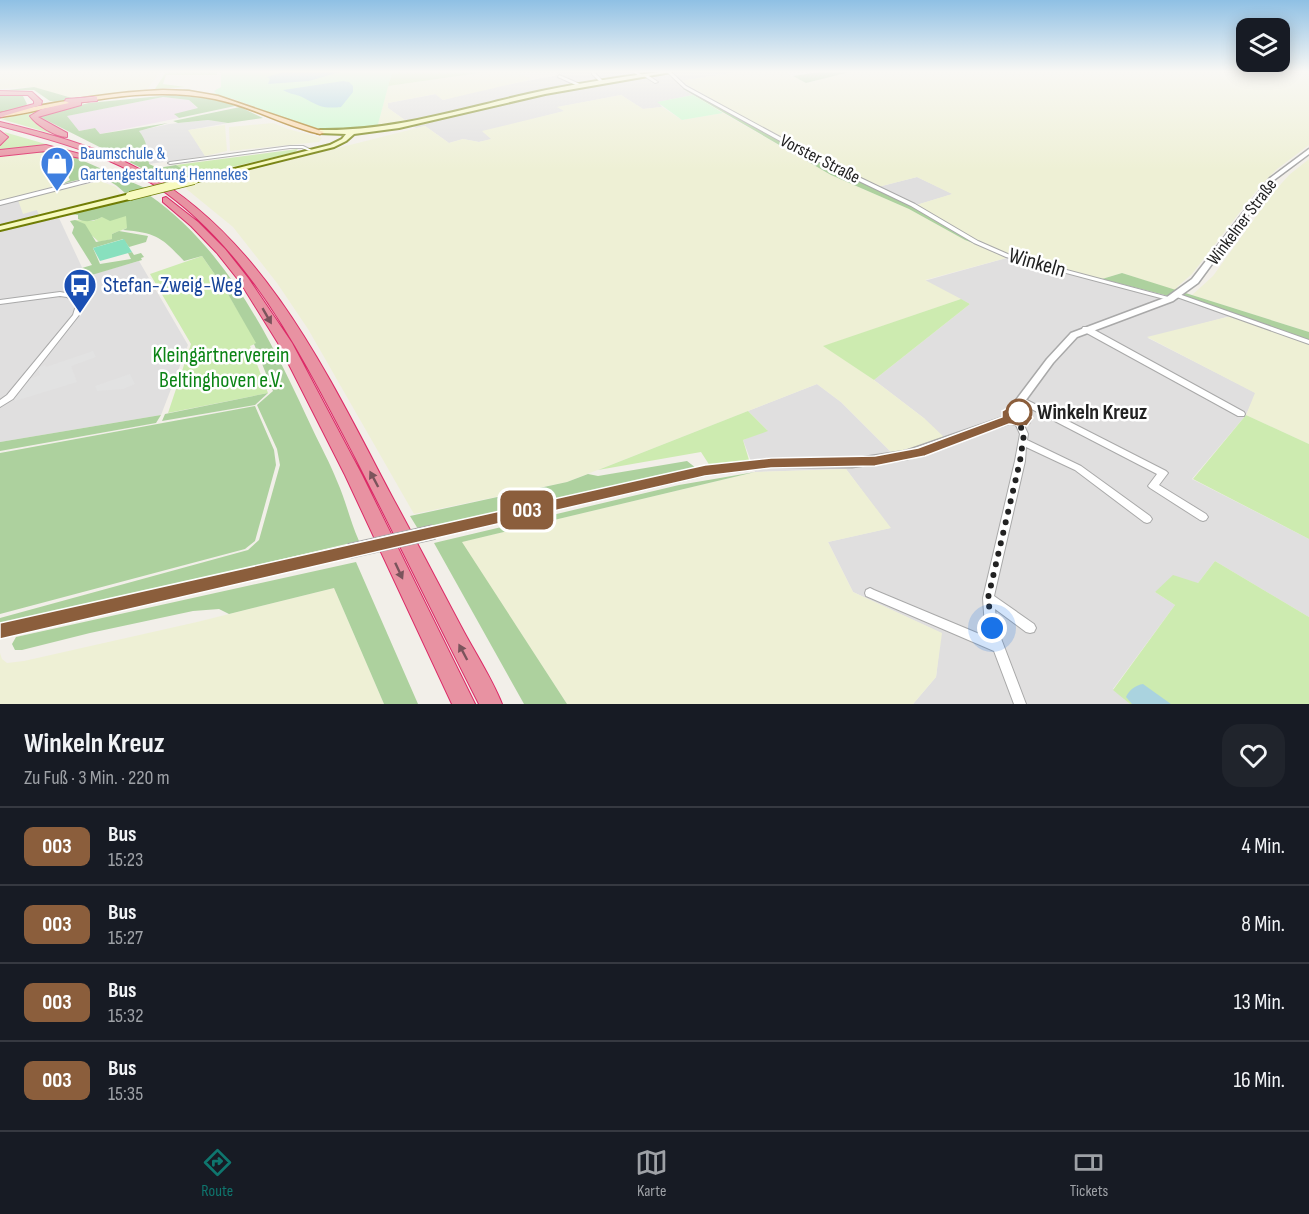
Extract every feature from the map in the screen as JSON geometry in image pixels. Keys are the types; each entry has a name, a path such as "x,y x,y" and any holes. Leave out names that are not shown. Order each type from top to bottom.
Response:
{"highway":[{"path":"0,119 36,105"},
{"path":"35,111 44,105"},
{"path":"70,105 34,116 70,138 71,142"},
{"path":"0,119 71,142 160,184 204,219 237,254 258,280 321,379 491,704"},
{"path":"0,131 4,137 0,143"},
{"path":"0,131 60,145 138,181 171,204 213,242 250,288 310,389 464,704"},
{"path":"0,153 46,148 90,157"}],"main road":[{"path":"0,119 42,105"},
{"path":"0,119 68,105"},
{"path":"236,105 288,125 337,135 340,139"},
{"name":"Vorster Straße","path":"382,130 492,105"},
{"path":"320,132 348,133 382,130"},
{"path":"0,228 357,140 382,130"},
{"path":"312,151 348,133"},
{"path":"332,146 344,141 348,133"}],"street":[{"name":"Vorster Straße","path":"718,105 815,158 913,205"},
{"path":"170,164 290,147 303,147 312,151"},
{"name":"Winkelner Straße","path":"1173,297 1204,272 1272,179 1309,152"},
{"path":"0,203 95,179"},
{"name":"Winkeln","path":"913,205 976,242 1008,256 1173,297 1309,342"},
{"path":"0,302 60,294 69,295 81,301 76,315 10,397 0,404"},
{"path":"0,631 731,466 771,463 852,463 907,455 1014,417 1021,400 1074,335 1173,297"},
{"path":"1086,329 1240,414"},
{"path":"1021,400 1163,473 1153,486 1203,517"},
{"path":"1014,417 1024,434 1023,441 988,598 997,647 1020,704"},
{"path":"1023,441 1078,468 1147,519"},
{"path":"870,593 997,647"},
{"path":"988,598 1030,628"}],"shaded area":[{"path":"123,105 194,105 198,109 175,115 179,118 100,134 95,128 79,131 66,116"},
{"path":"388,105 569,105 558,107 565,111 483,132 492,139 479,142 463,139 449,143 425,126 416,128 388,108"},
{"path":"636,105 660,105 662,107 643,109"},
{"path":"208,120 228,123 189,130 205,156 149,164 148,149 138,131 169,124"},
{"path":"917,177 953,194 913,206 874,188"},
{"path":"18,200 37,210 40,216 59,218 86,276 139,261 188,345 161,415 0,442 0,202"},
{"path":"1010,257 1184,300 1231,316 1148,338 1256,393 1246,415 1192,479 1309,539 1309,617 1215,561 1198,583 1155,592 1175,605 1113,689 1130,704 913,704 936,677 941,633 853,592 828,542 890,528 846,469 755,472 743,440 767,430 748,411 817,384 841,402 892,453 925,419 874,380 970,304 924,281"},
{"path":"93,351 96,357 71,366 77,382 15,401 14,398 29,379 40,375 38,368"},
{"path":"130,374 135,384 123,389 97,391 95,386"}],"green space":[{"path":"0,105 26,105 25,107 0,114"},
{"path":"81,105 123,105 67,116 79,131 95,128 100,134 168,123 139,131 147,146 149,164 158,168 176,165 194,176 169,182 39,115"},
{"path":"194,105 235,106 179,118 174,114 198,108"},
{"path":"249,105 383,105 377,128 325,129 284,118"},
{"path":"383,105 388,105 388,108 409,123 377,128"},
{"path":"568,105 636,105 643,109 662,107 682,120 723,113 831,175 909,209 965,240 991,251 913,206 952,194 917,177 874,188 803,153 721,105 1309,105 1309,145 1277,169 1260,186 1192,274 1177,287 1180,292 1122,273 1102,279 1010,257 925,280 961,299 824,346 874,380 925,419 945,438 892,453 841,402 817,384 567,482 414,514 308,329 277,283 233,227 184,187 425,126 449,143 463,139 479,142 491,139 482,131 564,111 557,107"},
{"path":"661,105 709,105 723,113 682,120"},
{"path":"710,105 718,105 1010,257 965,240 909,209 831,175"},
{"path":"240,107 263,118 228,123 208,120 178,123 173,121"},
{"path":"41,111 32,118 67,138 1,119"},
{"path":"273,123 322,138 319,142 230,151 229,127"},
{"path":"225,125 227,151 205,156 188,130"},
{"path":"4,132 56,147 0,152 0,145 9,137"},
{"path":"40,149 70,155 145,188 125,193 109,181 95,178 62,184 70,180 67,174 55,176 43,153 34,152"},
{"path":"298,149 295,152 194,176 176,165"},
{"path":"43,153 58,185 0,201 0,156"},
{"path":"1309,159 1309,332 1192,295 1213,276 1273,193 1289,175"},
{"path":"100,181 116,187 121,195 39,215 37,210 23,214 18,200"},
{"path":"149,195 177,217 225,270 264,331 328,461 359,541 0,626 0,618 248,550 259,540 280,465 277,449 257,405 273,391 254,344 256,343 225,289 202,256 184,261 164,241 144,233 123,230 127,228 126,216 110,221 102,217 87,221 78,219 78,215 71,214"},
{"path":"127,215 127,228 112,234 112,239 99,242 75,220 93,221 102,217"},
{"path":"75,220 85,224 96,242 112,239 112,234 119,231 148,236 146,242 129,247 123,239 93,248 100,264 131,259 128,253 132,252 134,255 141,253 144,257 141,258 142,260 85,277 82,268 92,265 72,233 74,227 70,221"},
{"path":"124,239 132,252 100,261 93,248"},
{"name":"Kleingärtnerverein Beltinghoven e.V.","path":"202,256 225,289 257,343 250,346 268,393 168,413 191,344 150,274"},
{"path":"1122,273 1309,332 1309,343 1184,300 1102,279"},
{"path":"961,299 970,304 874,380 823,346"},
{"path":"1231,316 1309,343 1309,444 1246,415 1255,393 1147,337"},
{"path":"268,393 255,405 162,421 165,414"},
{"path":"255,406 274,450 276,465 255,541 245,549 0,614 0,453"},
{"path":"748,411 768,431 743,440 749,460 710,466 701,452 598,470"},
{"path":"161,415 156,423 0,451 0,442"},
{"path":"1246,415 1309,444 1309,539 1193,479"},
{"path":"687,461 696,468 418,529 410,516 567,482 588,474 598,476"},
{"path":"846,469 891,528 828,542 853,592 942,633 936,677 913,704 567,704 461,542 755,472"},
{"path":"755,472 462,542 567,704 524,704 434,543 679,485"},
{"path":"1215,561 1309,617 1309,704 1130,704 1113,690 1175,605 1155,592 1173,575 1198,583"},
{"path":"356,562 418,704 384,704 334,588 229,614 219,609 193,611 22,650 15,650 12,644 16,637"},
{"path":"334,588 384,704 0,704 0,653 2,659 7,663 24,661"}],"water":[{"path":"319,105 343,105 329,108"},
{"path":"1143,684 1171,704 1132,704 1126,697 1127,694 1133,688"}],"bus line":[{"name":"003","path":"0,631 705,471 731,466 771,463 875,461 920,452 978,431 1010,419 1007,416 1009,411 1017,411 1026,418 1023,422 1012,420"}],"place":[{"name":"Baumschule & Gartengestaltung Hennekes","path":"57,192"},
{"name":"Stefan-Zweig-Weg","path":"80,314"},
{"name":"Winkeln Kreuz","path":"1019,412"}],"route":[{"path":"992,628 988,598 1020,461 1024,434 1019,423 1026,420 1025,416 1019,412"}]}
